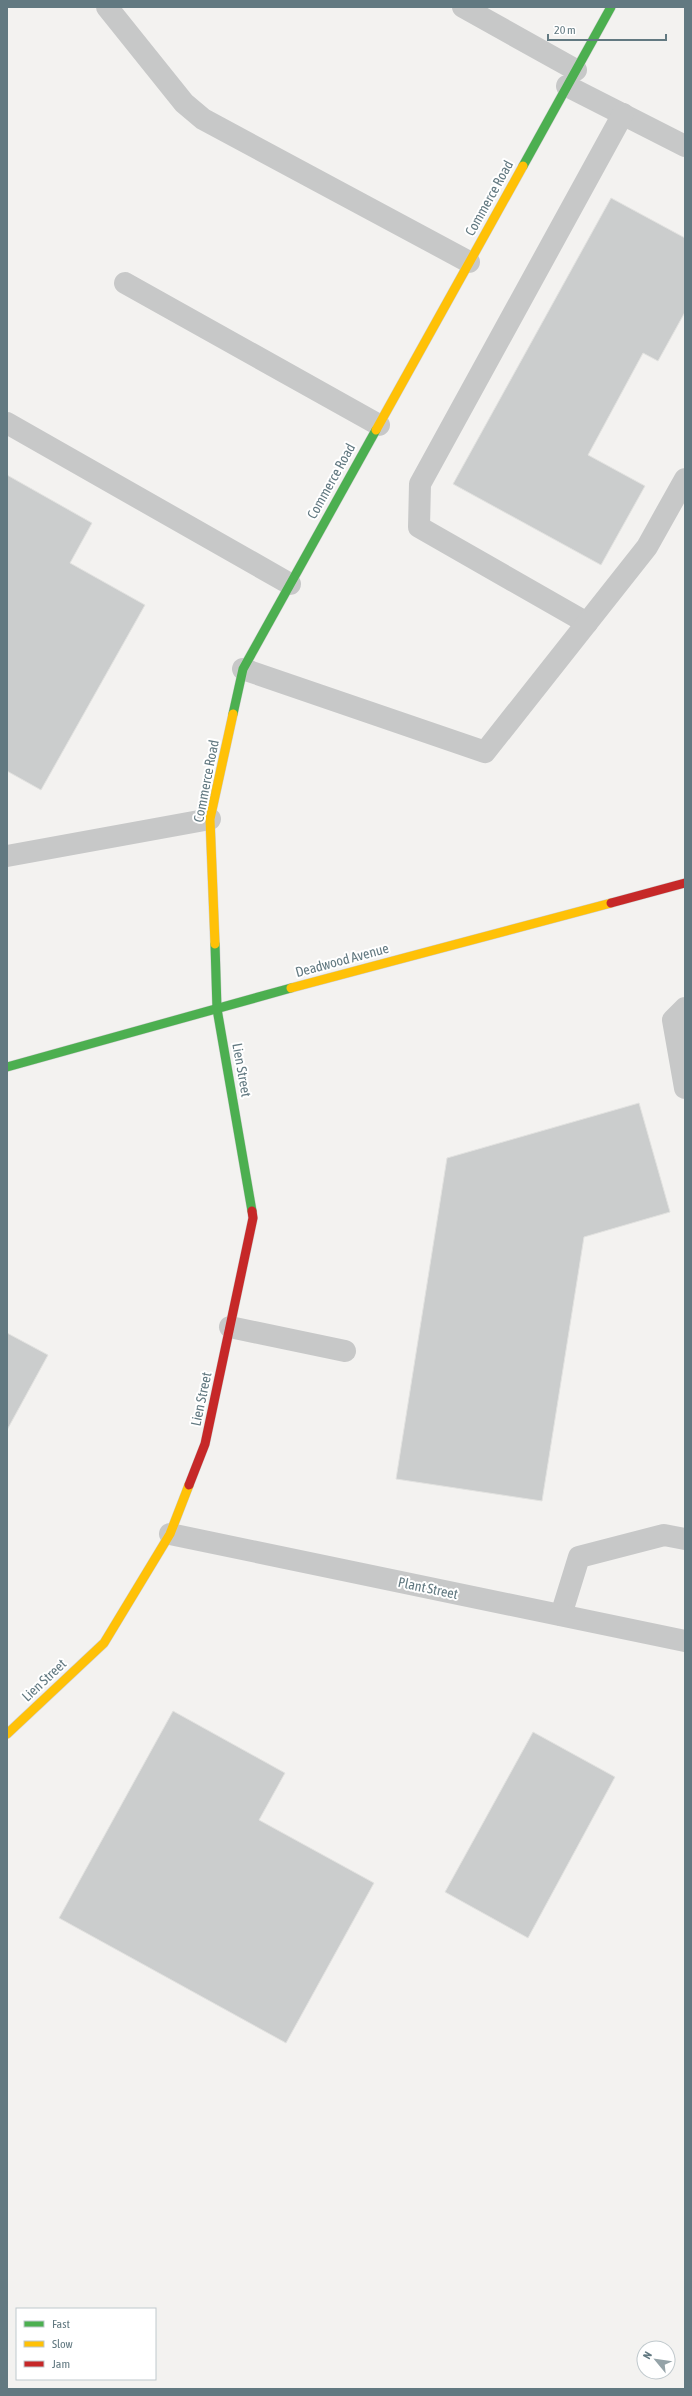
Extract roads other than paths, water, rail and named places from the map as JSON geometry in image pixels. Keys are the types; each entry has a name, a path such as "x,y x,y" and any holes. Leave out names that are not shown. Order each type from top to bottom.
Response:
{"street":[{"path":"107,7 184,103 203,119 469,262"},
{"path":"463,7 572,78 623,114 685,146"},
{"name":"Commerce Road","path":"217,1009 210,819 243,669 611,7"},
{"path":"587,623 419,527 420,484 623,114"},
{"path":"125,283 379,425"},
{"path":"7,423 290,584"},
{"path":"243,669 485,752 647,547 685,479"},
{"path":"7,856 210,819"},
{"name":"Deadwood Avenue","path":"7,1067 331,977 685,883"},
{"path":"685,1008 672,1020 685,1088"},
{"name":"Lien Street","path":"7,1734 104,1644 170,1534 206,1444 253,1218 217,1009"},
{"path":"230,1327 345,1351"},
{"name":"Plant Street","path":"170,1534 685,1641"},
{"path":"561,1616 579,1557 664,1535 685,1539"}]}
